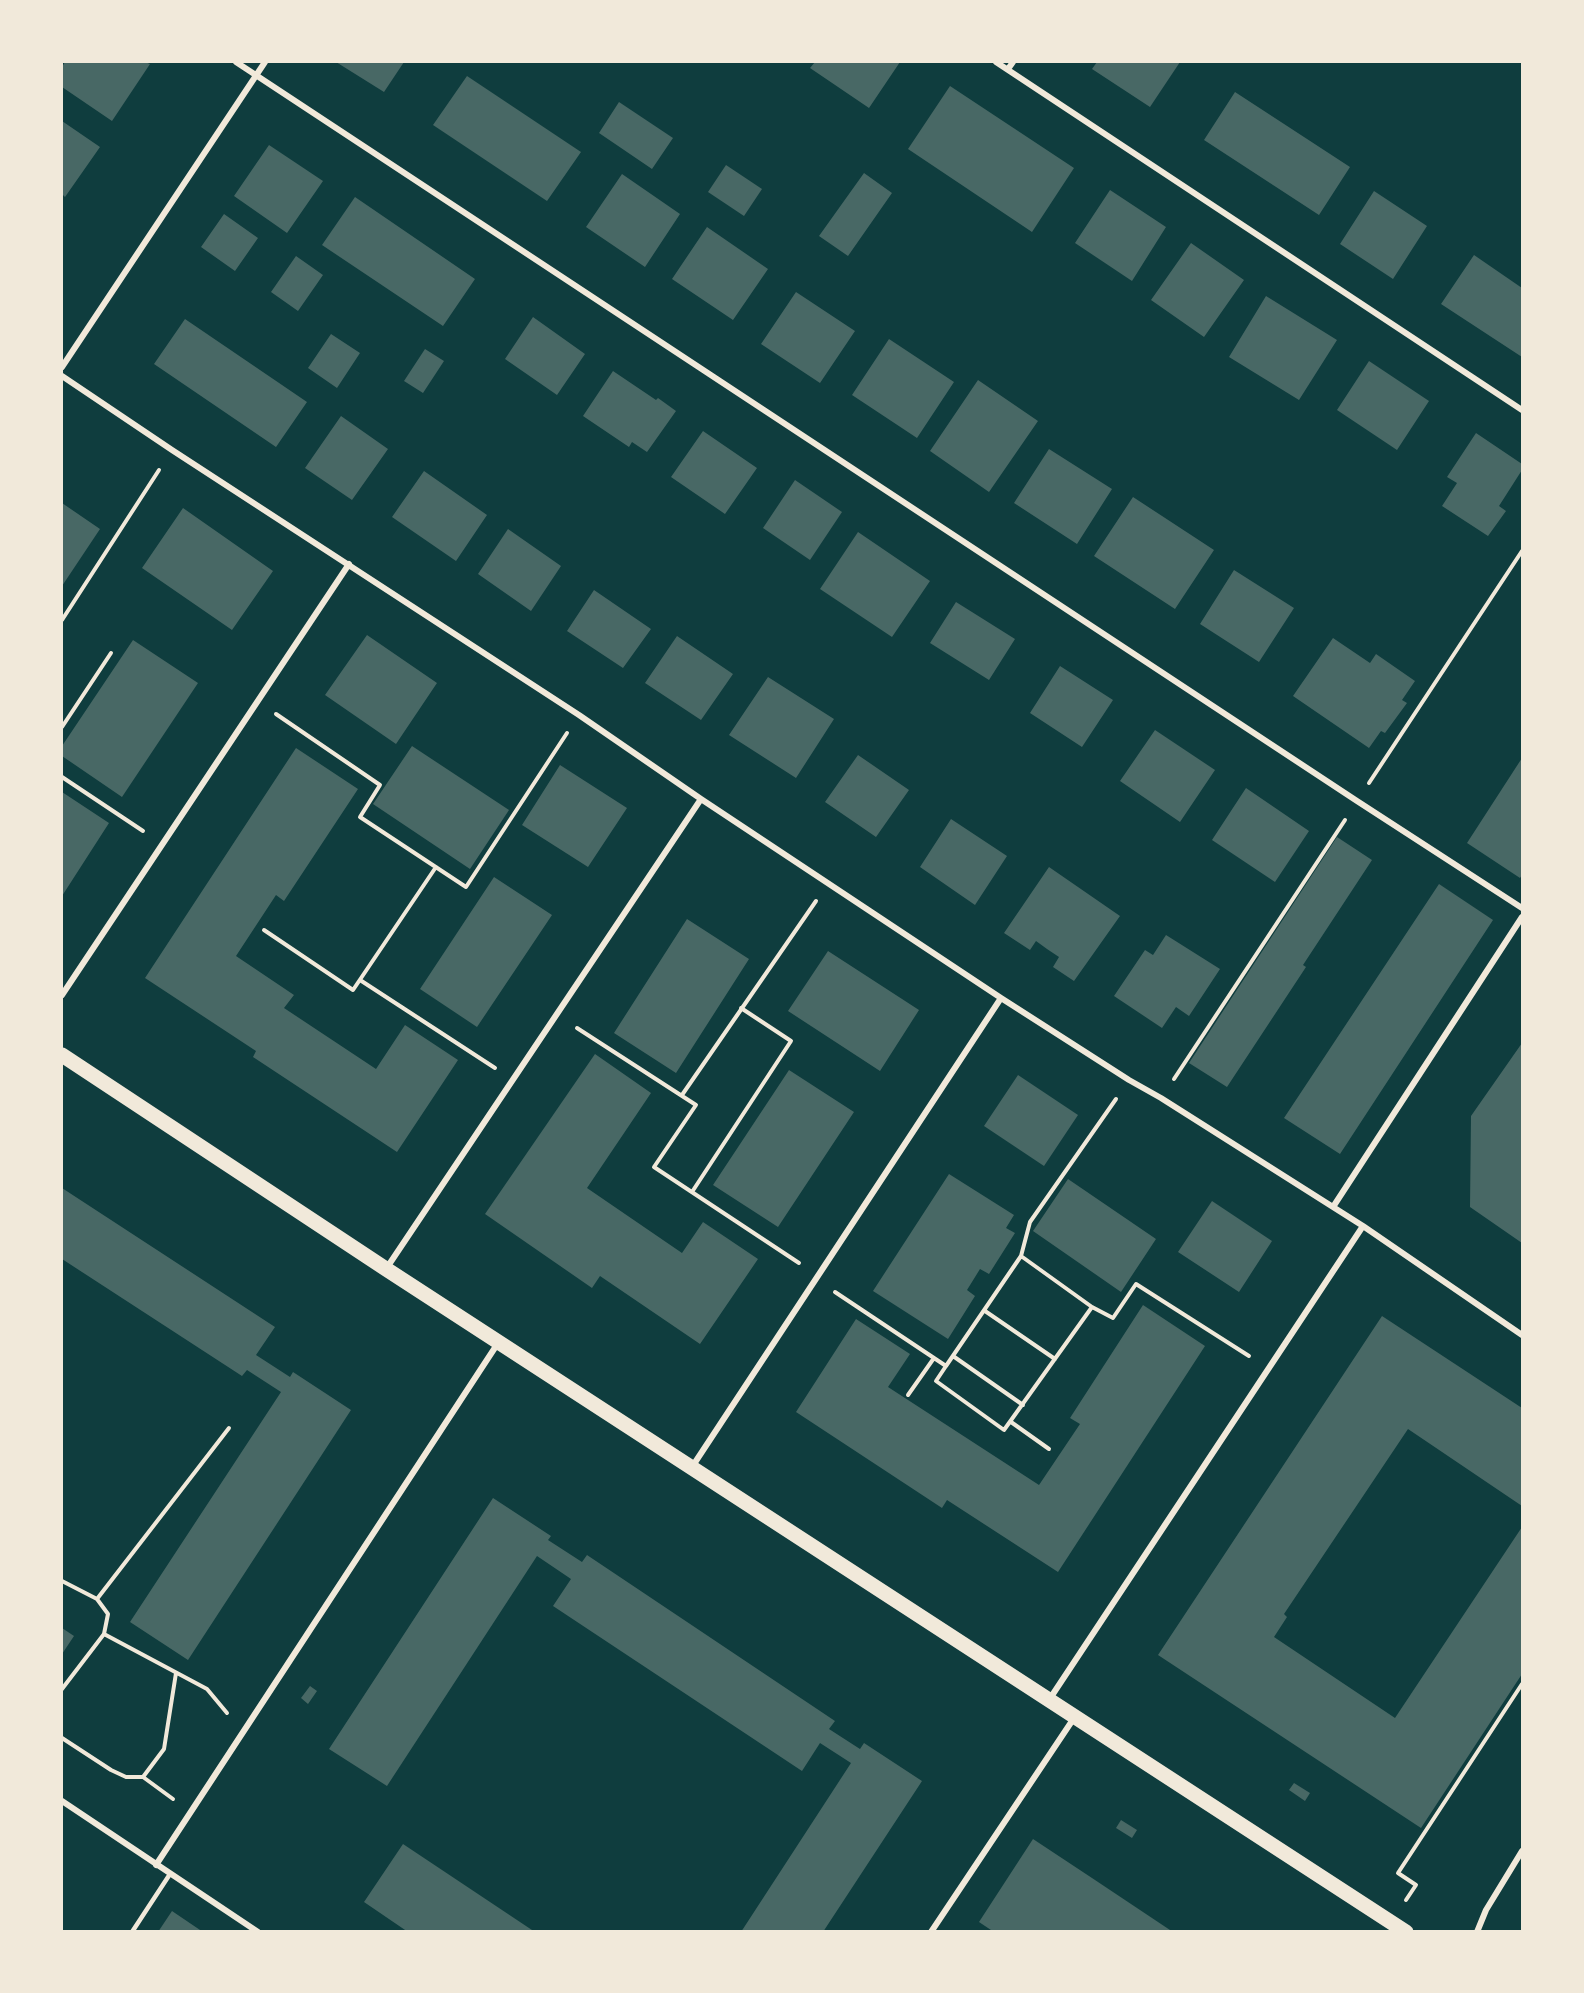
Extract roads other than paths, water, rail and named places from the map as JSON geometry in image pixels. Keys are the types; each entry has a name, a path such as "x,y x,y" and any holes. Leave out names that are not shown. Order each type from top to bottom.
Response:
{"main road":[{"path":"62,1055 1074,1718 1406,1932"}],"street":[{"path":"236,62 1522,908"},
{"path":"62,367 265,62"},
{"path":"996,62 1522,410"},
{"path":"1008,69 1012,62"},
{"path":"62,376 579,715 701,799 1001,998 1363,1226 1522,1335"},
{"path":"62,995 349,564"},
{"path":"386,1269 701,799"},
{"path":"1333,1208 1522,916"},
{"path":"691,1467 1001,998"},
{"path":"1049,1701 1363,1226"},
{"path":"156,1864 499,1342"},
{"path":"931,1932 1074,1718"},
{"path":"62,1801 258,1932"},
{"path":"1477,1932 1486,1910 1522,1851"}],"lane":[{"path":"132,1932 170,1874"}]}
